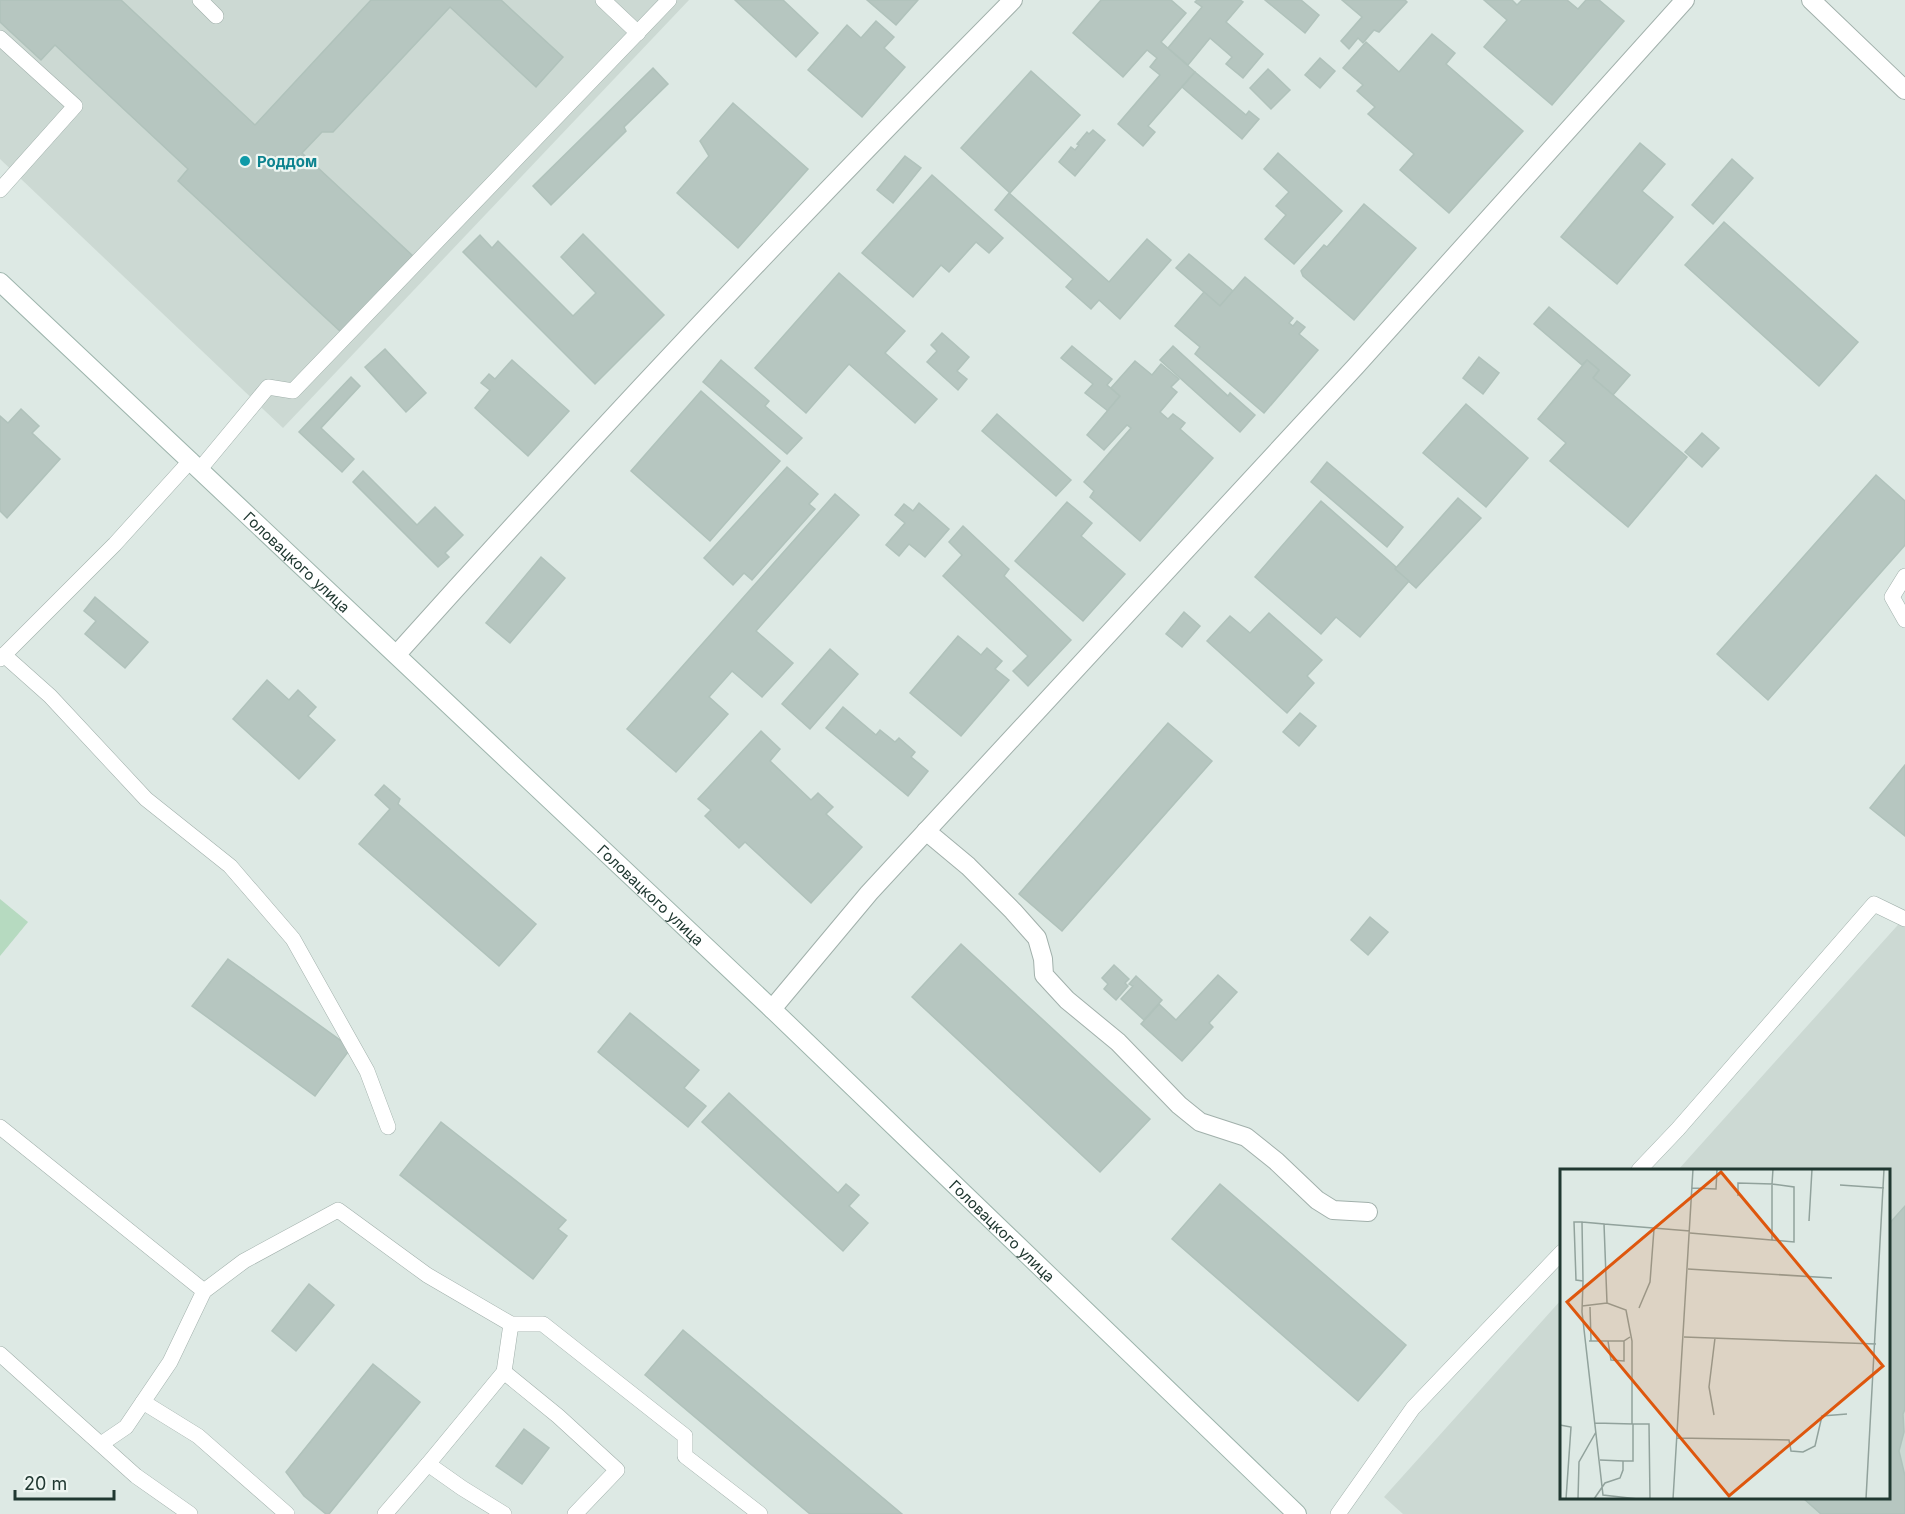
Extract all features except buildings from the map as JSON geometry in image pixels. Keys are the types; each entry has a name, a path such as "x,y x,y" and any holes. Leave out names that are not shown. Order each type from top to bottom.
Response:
{"street":[{"path":"397,654 681,346 1013,0"},
{"path":"772,1009 869,893 1356,366 1684,0"},
{"path":"1810,0 1905,90"},
{"name":"Головацкого улица","path":"0,282 772,1009 1298,1514"},
{"path":"926,831 968,866 1037,938 1043,959 1044,975 1067,1000 1118,1042 1179,1105 1200,1122 1246,1137 1276,1161 1317,1200 1333,1210 1368,1212"}],"lane":[{"path":"200,0 216,16"},
{"path":"603,0 638,33"},
{"path":"388,1127 368,1071 293,939 230,866 146,799 50,696 2,657 195,464 268,387 293,391 669,0"},
{"path":"0,38 75,106 0,190"},
{"path":"1905,576 1892,597 1905,620"},
{"path":"1640,1169 1678,1130 1874,904 1905,919"},
{"path":"0,1127 204,1291"},
{"path":"101,1444 126,1427 170,1362 204,1291 244,1261 338,1210 427,1275 511,1324 543,1324 686,1436 685,1456 760,1514"},
{"path":"1338,1514 1413,1408 1560,1254"},
{"path":"385,1514 504,1372 511,1324"},
{"path":"0,1354 136,1476 190,1514"},
{"path":"504,1372 558,1416 617,1470 575,1514"},
{"path":"143,1401 198,1436 287,1514"},
{"path":"428,1464 504,1514"}],"shaded area":[{"path":"0,0 689,0 283,428 0,159"},
{"path":"1905,917 1905,1514 1403,1514 1384,1497 1560,1301 1560,1499 1890,1499 1890,1169 1679,1169"}],"green space":[{"path":"0,899 28,922 0,956"}],"place":[{"name":"Роддом","path":"245,161"}]}
